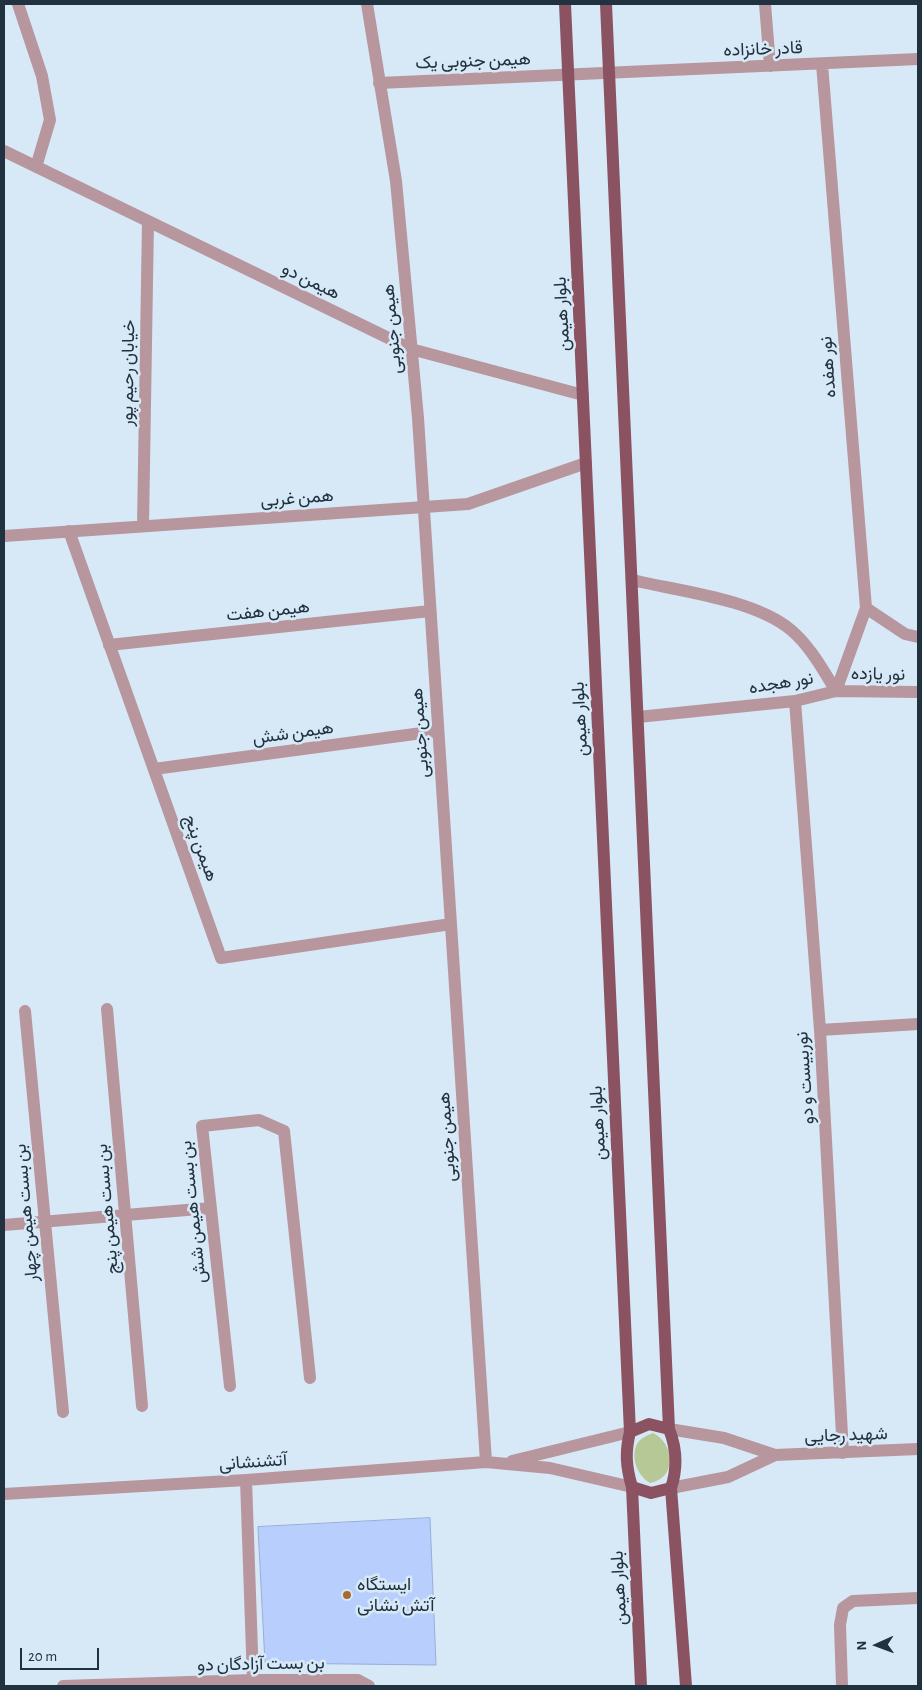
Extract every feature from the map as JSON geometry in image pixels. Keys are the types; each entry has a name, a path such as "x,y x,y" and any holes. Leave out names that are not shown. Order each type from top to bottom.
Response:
{"main road":[{"name":"بلوار هیمن","path":"565,4 630,1432"},
{"path":"606,4 669,1429 675,1443 677,1459 676,1474 671,1488 686,1686"},
{"path":"669,1429 649,1424 630,1432 625,1450 626,1470 632,1487 651,1493 671,1488"},
{"name":"بلوار هیمن","path":"632,1487 641,1686"}],"street":[{"path":"18,4 42,76 50,120 36,166"},
{"name":"هیمن جنوبی","path":"367,4 396,180 412,349 486,1462"},
{"path":"765,4 770,66"},
{"name":"قادر خانزاده","path":"568,75 918,59"},
{"name":"نور هفده","path":"822,64 866,608"},
{"name":"هیمن جنوبی یک","path":"379,83 568,75"},
{"name":"هیمن دو","path":"4,151 412,349 583,395"},
{"name":"خیابان رحیم پور","path":"143,526 148,221"},
{"name":"همن غربی","path":"4,536 468,504 586,463"},
{"name":"هیمن پنج","path":"69,531 221,958 451,924"},
{"name":"نور هجده","path":"632,580 749,606 790,629 811,652 836,691 795,701 638,717"},
{"path":"866,608 905,634 918,637"},
{"name":"نور یازده","path":"866,608 836,691 918,692"},
{"name":"هیمن هفت","path":"110,645 430,611"},
{"name":"نوربیست و دو","path":"795,701 820,1030 844,1453"},
{"name":"هیمن شش","path":"154,769 437,731"},
{"name":"بن بست هیمن پنج","path":"107,1009 142,1406"},
{"name":"بن بست هیمن چهار","path":"24,1011 62,1412"},
{"path":"820,1030 918,1024"},
{"name":"بن بست هیمن شش","path":"230,1386 202,1126 259,1120 284,1131 310,1378"},
{"path":"4,1226 211,1208"},
{"name":"شهید رجایی","path":"669,1429 724,1438 776,1455 918,1449"},
{"name":"آتشنشانی","path":"504,1463 630,1432"},
{"name":"شهید رجایی","path":"671,1488 728,1477 776,1455"},
{"name":"آتشنشانی","path":"4,1494 246,1480 486,1462 579,1474 632,1487"},
{"path":"246,1480 253,1680"},
{"path":"842,1686 840,1625 843,1608 853,1601 918,1598"},
{"name":"بن بست آزادگان دو","path":"63,1686 253,1680 361,1684"}],"green space":[{"path":"653,1433 666,1445 670,1460 669,1468 665,1475 659,1480 650,1483 642,1476 636,1466 634,1455 638,1442"}],"building":[{"name":"ایستگاه آتش نشانی","path":"430,1518 436,1665 265,1663 258,1527"}],"place":[{"name":"ایستگاه آتش نشانی","path":"347,1595"}]}
